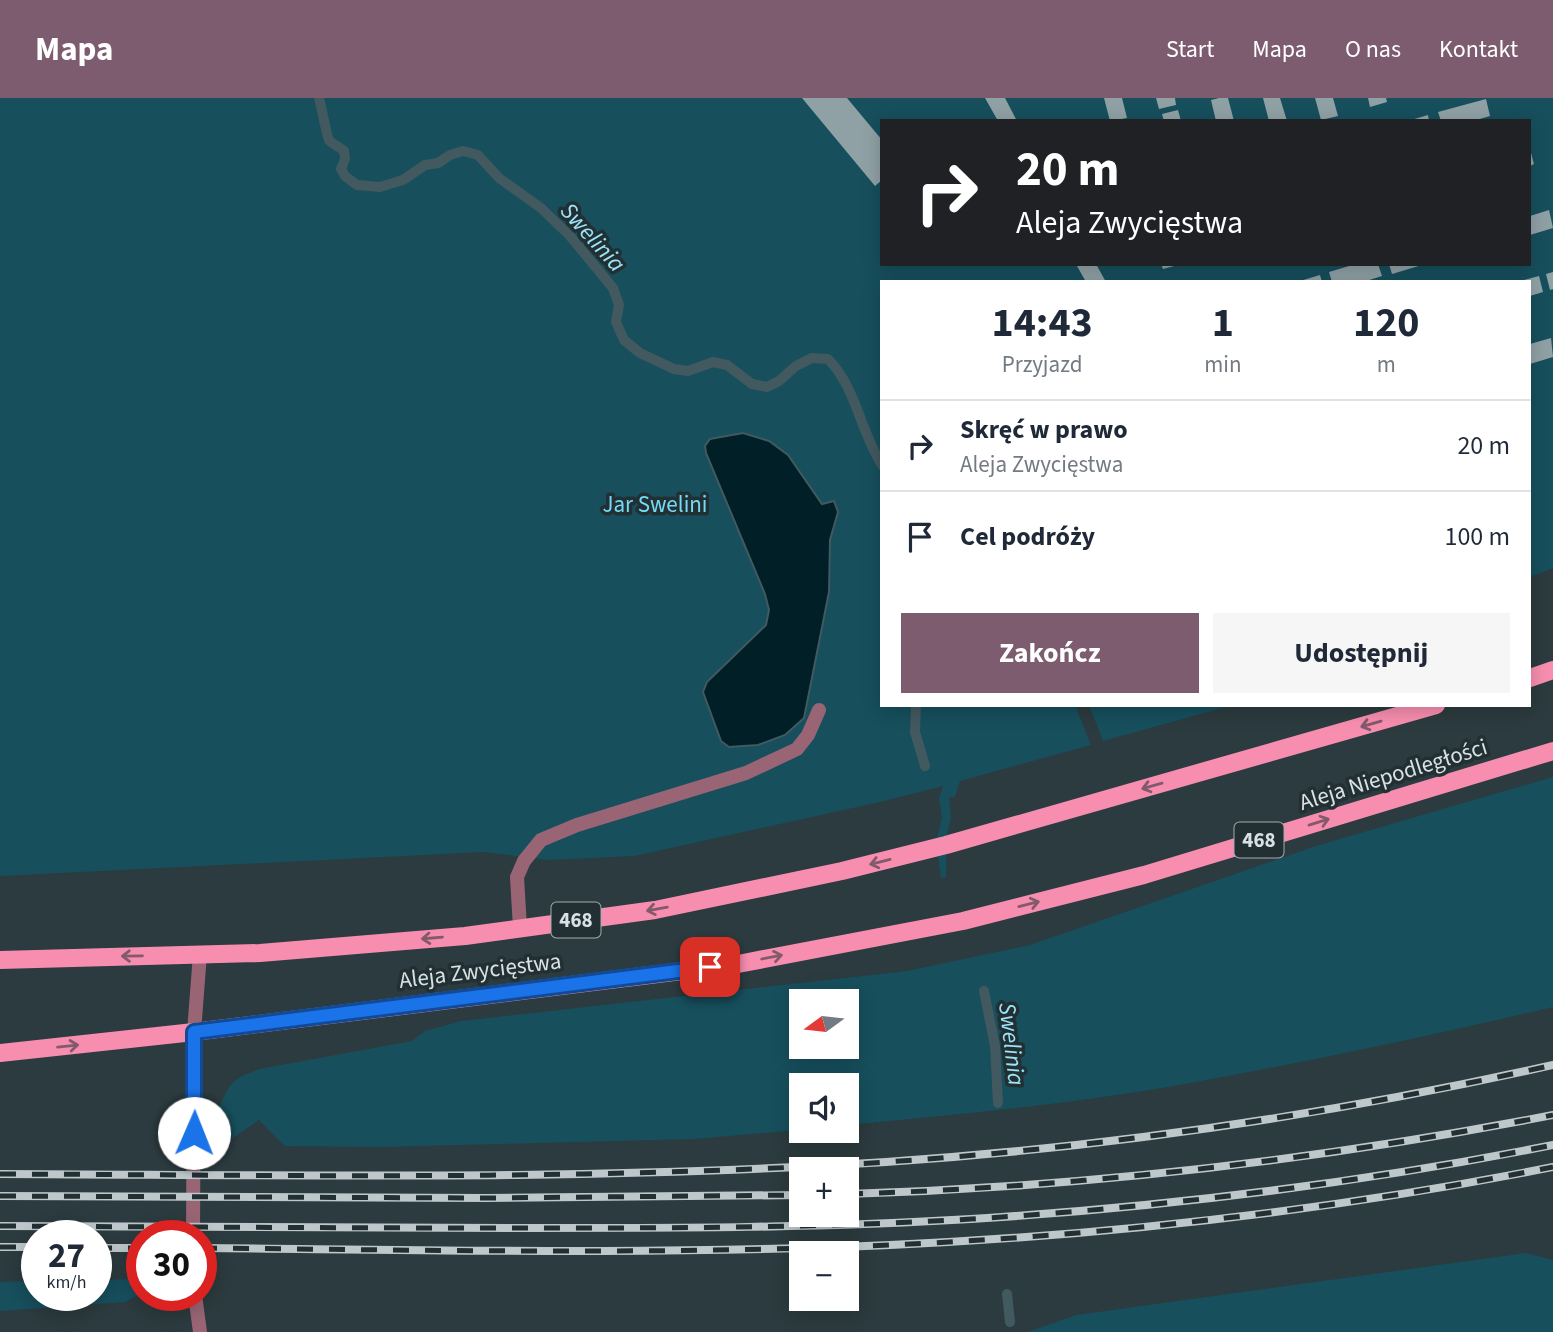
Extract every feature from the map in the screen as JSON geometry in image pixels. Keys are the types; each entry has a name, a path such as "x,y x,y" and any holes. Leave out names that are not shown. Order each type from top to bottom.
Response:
{"main road":[{"path":"1531,678 1553,670"},
{"name":"Aleja Zwycięstwa","path":"0,960 309,949 465,936 655,910 842,871 946,845 1429,707"},
{"name":"Aleja Niepodległości","path":"963,921 1144,874 1553,751"},
{"name":"Aleja Zwycięstwa","path":"0,1053 194,1032 738,964 963,921"}],"street":[{"path":"520,928 517,877 524,861 541,840 578,825 746,773 797,749 808,735 819,710"},
{"path":"193,1220 194,1032 200,954"},
{"path":"197,1311 200,1332"}],"green space":[{"name":"Jar Swelini","path":"0,98 1553,98 1553,568 1531,577 1531,280 880,280 880,707 1076,707 1091,745 960,781 955,797 949,797 951,819 946,838 946,877 941,878 936,841 942,818 939,798 943,786 634,856 548,860 483,852 0,876"},
{"path":"1090,707 1226,707 1103,741"},
{"path":"1553,777 1553,1007 1361,1050 1216,1078 1008,1109 859,1124 859,1073 789,1073 789,1131 693,1139 381,1147 285,1146 259,1120 208,1155 219,1110 230,1086 244,1075 259,1069 412,1041 425,1031 461,1021 907,971 1030,945 1316,846"},
{"path":"1526,1253 1553,1260 1553,1332 1028,1332 1076,1315"},
{"path":"126,1279 126,1301 112,1303 112,1280"},
{"path":"21,1281 21,1309 0,1311 0,1282"}],"shaded area":[{"path":"743,433 769,441 788,455 822,504 834,501 838,512 830,540 829,592 804,718 785,735 758,745 729,747 721,741 703,692 707,682 766,625 769,610 705,446 710,439"}],"building":[{"path":"802,98 847,98 880,138 880,182 875,186"},
{"path":"985,98 1005,98 1016,119 997,119"},
{"path":"1104,98 1122,98 1127,118 1109,119"},
{"path":"1156,98 1175,98 1176,105 1159,109"},
{"path":"1228,98 1233,119 1216,119 1211,100"},
{"path":"1263,98 1280,98 1286,119 1268,119"},
{"path":"1315,98 1333,98 1338,116 1321,119"},
{"path":"1368,98 1386,98 1387,102 1370,107"},
{"path":"1486,99 1490,116 1480,119 1440,119 1438,112"},
{"path":"1178,110 1180,119 1163,119 1162,114"},
{"path":"1549,210 1553,228 1531,235 1531,216"},
{"path":"1077,266 1097,266 1105,280 1085,280"},
{"path":"1349,266 1379,266 1382,276 1369,280 1331,280 1329,272"},
{"path":"1390,266 1419,266 1392,274"},
{"path":"1553,272 1553,289 1550,290 1546,274"},
{"path":"1320,275 1321,280 1303,280"},
{"path":"1539,276 1543,292 1531,296 1531,280 1524,280"},
{"path":"1551,338 1553,357 1531,364 1531,344"}],"waterway":[{"name":"Swelinia","path":"319,98 329,140 344,151 345,159 341,169 345,176 357,185 380,187 403,180 425,165 438,163 463,151 478,155 499,178 541,208 570,236 613,288 619,305 616,322 624,340 640,353 674,369 688,371 713,362 727,365 752,384 767,387 812,358 828,359 852,396 880,461"},
{"name":"Swelinia","path":"916,707 915,732 925,766"},
{"name":"Swelinia","path":"984,991 995,1046 998,1103"},
{"name":"Swelinia","path":"1007,1294 1010,1322"}],"railway":[{"path":"0,1174 554,1174 886,1162 970,1156 1222,1126 1388,1099 1553,1065"},
{"path":"859,1193 1025,1185 1202,1169 1378,1145 1553,1115"},
{"path":"0,1226 636,1228 915,1222 1117,1208 1263,1192 1408,1171 1553,1145"},
{"path":"217,1248 632,1251 973,1241 1140,1227 1306,1208 1553,1167"},
{"path":"0,1196 487,1198 789,1195"},
{"path":"0,1247 21,1247"},
{"path":"112,1248 126,1248"}],"route":[{"path":"194,1133 194,1032 710,967"}]}
